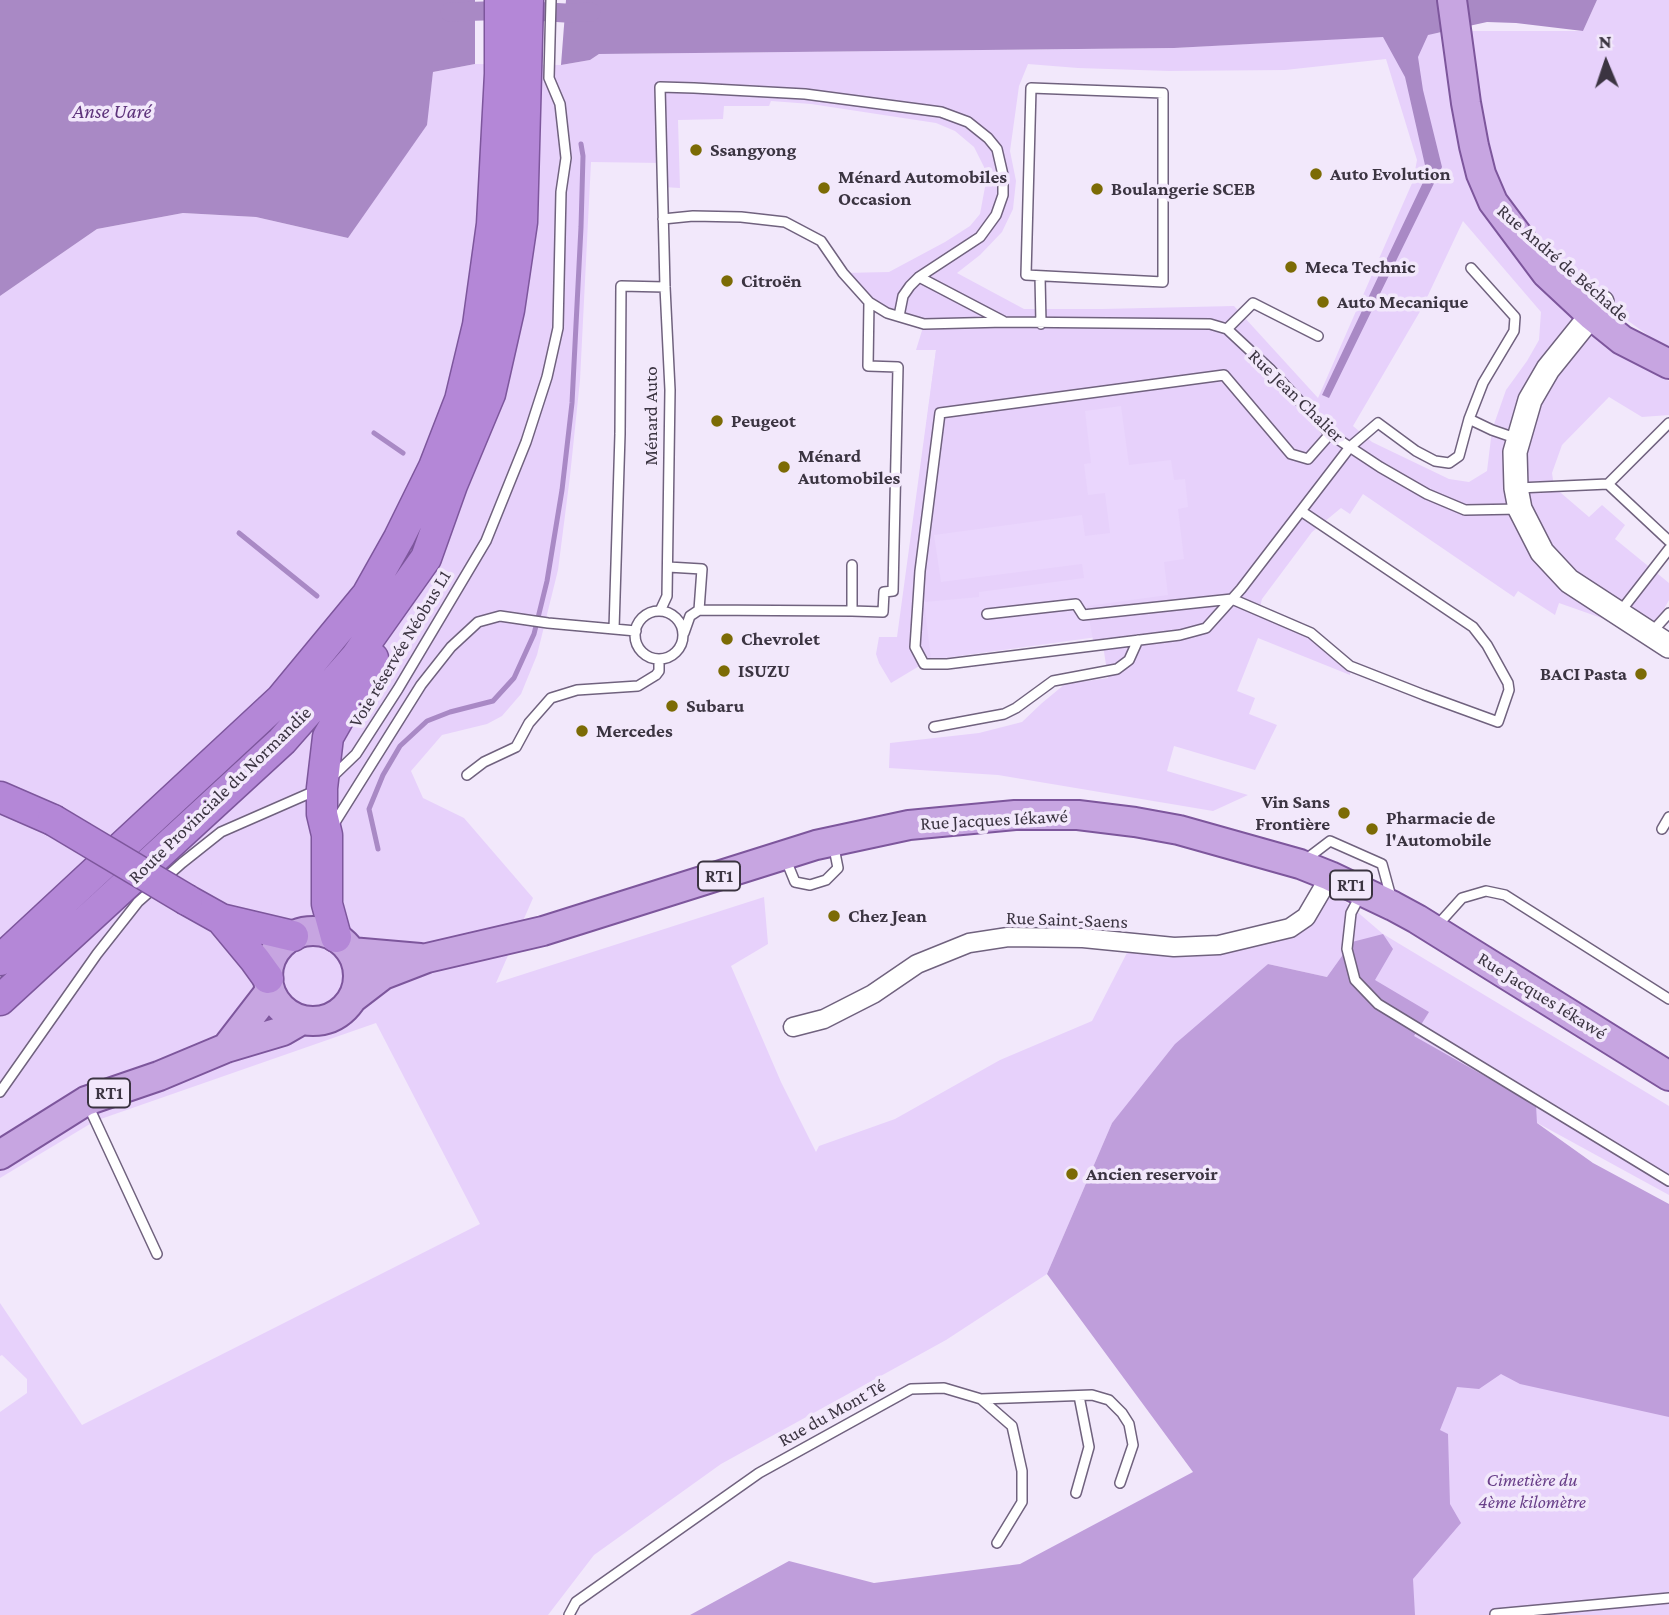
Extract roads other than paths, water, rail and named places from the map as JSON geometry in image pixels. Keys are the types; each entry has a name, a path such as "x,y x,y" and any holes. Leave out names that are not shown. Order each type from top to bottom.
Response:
{"highway":[{"name":"Route Provinciale du Normandie","path":"0,960 281,699 367,595 399,538 434,467 460,400 478,325 492,224 525,76 500,0"},
{"name":"Route Provinciale du Normandie","path":"0,1000 282,741 356,657 426,558 490,394 509,310 522,222 527,0"},
{"path":"343,944 327,904 327,835 322,814 322,788 328,737 426,558"},
{"path":"0,797 53,820 221,919 293,936"},
{"path":"0,809 53,820"},
{"path":"0,934 76,888"},
{"path":"221,919 255,960 269,984"}],"main road":[{"name":"Rue André de Béchade","path":"1452,0 1474,146 1481,174 1493,202 1546,272 1597,308 1669,346"},
{"name":"Rue André de Béchade","path":"1597,308 1622,340 1669,364"},
{"name":"Rue Jacques Iékawé","path":"353,998 383,975 426,958 543,931 833,841 909,825 1015,815 1078,815 1180,830 1300,864 1363,890 1434,929 1662,1071"},
{"path":"314,931 325,933 343,944 356,963 358,975 353,998 343,1010 331,1018 302,1020 288,1014 277,1004 269,984 269,965 282,943 303,932 314,931"},
{"name":"Rue Jacques Iékawé","path":"343,944 426,958"},
{"name":"RT1","path":"226,1048 269,984"},
{"name":"RT1","path":"0,1155 86,1101 159,1076 226,1048 283,1031 302,1020"}],"street":[{"path":"1597,308 1548,369 1530,400 1515,452 1518,499 1542,552 1569,581 1660,640"},
{"name":"Rue Saint-Saens","path":"793,1027 824,1018 873,994 917,964 969,943 1008,937 1058,937 1174,947 1219,945 1290,928 1306,917 1330,876"}],"lane":[{"path":"525,76 551,0"},
{"name":"Voie réservée Néobus L1","path":"0,1092 97,954 138,902 221,832 322,788 356,754 486,541 535,416 558,328 561,192 566,158 560,104 525,76"},
{"name":"Ménard Auto","path":"660,611 667,596 670,390 660,87 805,94 941,112 968,122 988,138 996,149 1003,174 1003,195 996,215 980,237 919,277"},
{"path":"1031,88 1163,93 1163,282 1040,276 1026,275 1031,88"},
{"path":"663,219 717,216 785,222 821,242 843,273 869,302 887,313 925,324 1210,324 1227,329 1253,303 1318,336"},
{"path":"1330,434 1308,459 1291,454 1224,375 940,412 920,571 915,647 924,664 947,664 1180,635 1206,628 1241,589 1350,447 1378,423 1416,451 1435,461 1450,463 1459,456 1483,383 1514,331 1515,317 1471,268"},
{"path":"1040,276 1041,324"},
{"path":"899,316 903,296 919,277 1004,322"},
{"path":"614,629 621,286 665,287"},
{"path":"683,635 682,627 673,615 660,611 651,613 638,623 636,639 644,653 659,659 666,658 679,649 690,616 699,610 883,611 884,592 893,591 898,367 868,366 869,302"},
{"name":"Rue Jean Chalier","path":"1227,329 1271,370 1330,434 1427,495 1465,510 1608,484"},
{"path":"1469,419 1518,439"},
{"path":"1669,423 1608,484 1669,541"},
{"path":"987,614 1076,604 1083,615 1232,599 1311,633 1350,666 1499,722 1509,690 1508,683 1487,645 1473,627 1301,511"},
{"path":"1619,614 1669,549"},
{"path":"852,565 852,611"},
{"path":"668,567 702,569 699,610"},
{"path":"1660,640 1669,613"},
{"path":"327,835 421,685 451,647 478,622 500,616 518,617 548,623 636,631"},
{"path":"934,727 1004,714 1053,681 1117,669 1129,660 1138,640"},
{"path":"467,775 484,762 516,747 529,723 551,698 577,690 638,686 656,676 659,659"},
{"path":"1662,829 1669,817"},
{"path":"1300,864 1330,841 1340,845 1382,864 1393,905"},
{"path":"1363,890 1351,913 1347,949 1355,980 1378,1004 1669,1181"},
{"path":"1434,929 1462,898 1486,891 1505,895 1669,999"},
{"path":"86,1101 158,1254"},
{"name":"Rue du Mont Té","path":"569,1615 576,1602 759,1473 911,1389 944,1388 981,1399 1092,1395 1109,1400 1129,1424 1133,1445 1120,1483"},
{"path":"1076,1493 1089,1447 1079,1396"},
{"path":"981,1399 1012,1426 1022,1471 1021,1502 997,1543"},
{"path":"1496,1615 1669,1598"}],"water":[{"name":"Anse Uaré","path":"0,0 475,0 475,64 433,72 427,125 348,238 256,217 183,213 97,229 0,296"},
{"path":"566,0 1597,0 1583,31 1487,22 1428,35 1418,57 1423,90 1442,167 1329,398 1322,395 1427,174 1405,77 1383,37 1174,48 599,54 590,60 561,65"}],"waterway":[{"path":"450,12 591,12"},
{"path":"378,849 369,809 383,775 400,746 427,721 493,701 514,678 534,634 547,581 562,490 572,403 581,227 581,144"},
{"path":"374,433 403,453"},
{"path":"239,533 317,596"}],"place":[{"name":"Ssangyong","path":"696,150"},
{"name":"Auto Evolution","path":"1316,174"},
{"name":"Ménard Automobiles Occasion","path":"824,188"},
{"name":"Boulangerie SCEB","path":"1097,189"},
{"name":"Meca Technic","path":"1291,267"},
{"name":"Citroën","path":"727,281"},
{"name":"Auto Mecanique","path":"1323,302"},
{"name":"Peugeot","path":"717,421"},
{"name":"Ménard Automobiles","path":"784,467"},
{"name":"Chevrolet","path":"727,639"},
{"name":"ISUZU","path":"724,671"},
{"name":"BACI Pasta","path":"1641,674"},
{"name":"Subaru","path":"672,706"},
{"name":"Mercedes","path":"582,731"},
{"name":"Vin Sans Frontière","path":"1344,813"},
{"name":"Pharmacie de l'Automobile","path":"1372,829"},
{"name":"Chez Jean","path":"834,916"},
{"name":"Ancien reservoir","path":"1072,1174"}],"park label":[{"name":"Cimetière du 4ème kilomètre","path":"1532,1491"}]}
